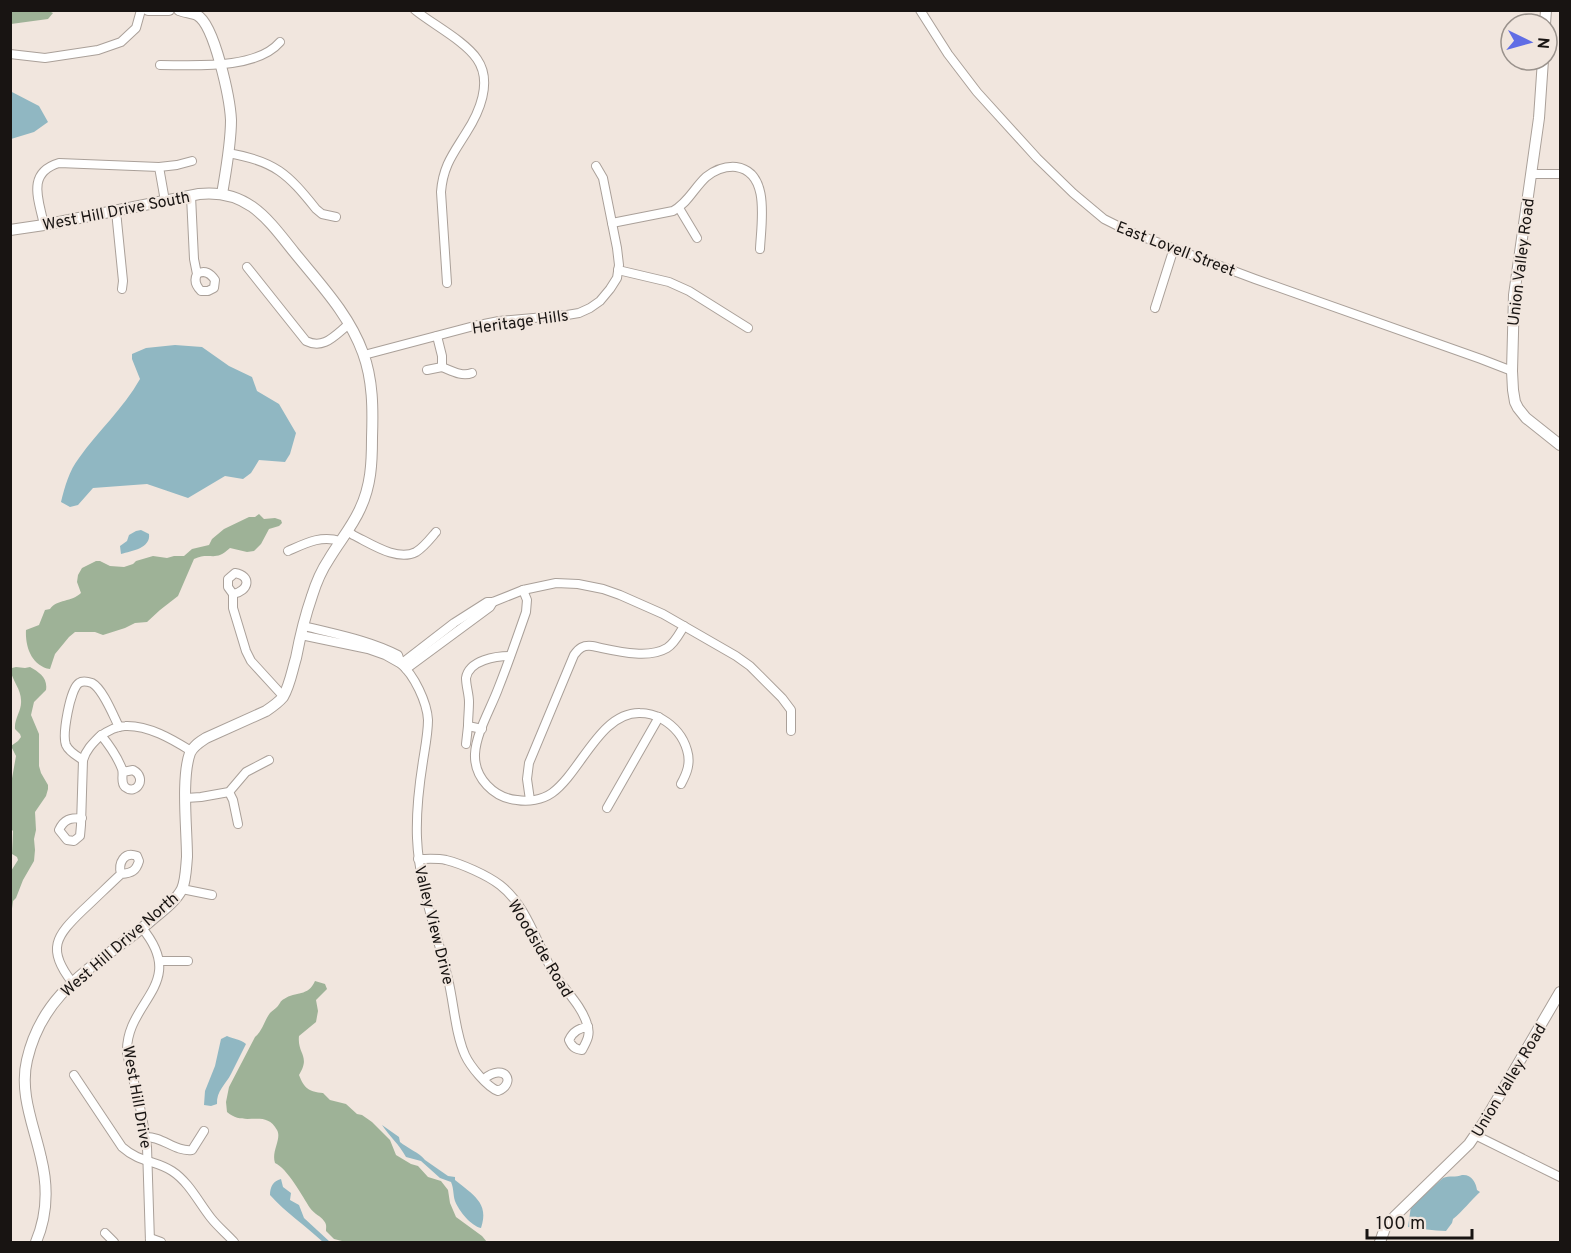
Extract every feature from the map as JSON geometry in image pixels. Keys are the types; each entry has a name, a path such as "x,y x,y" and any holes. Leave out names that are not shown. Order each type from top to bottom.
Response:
{"street":[{"path":"10,54 45,58 98,50 121,42 136,28 141,10"},
{"path":"148,10 169,10"},
{"path":"82,818 83,760 85,753 102,735 124,726 145,729 169,738 190,751 206,738 275,706 291,679 302,630 318,579 329,558 348,531 365,498 371,470 372,400 364,355 339,307 267,218 246,202 222,194 231,120 217,51 207,26 198,16 179,10"},
{"path":"415,10 466,48 477,59 483,71 482,100 475,120 447,163 442,177 447,283"},
{"name":"East Lovell Street","path":"920,10 948,54 977,92 1029,150 1073,193 1104,219 1124,230 1255,279 1512,371"},
{"path":"160,65 230,65 266,54 280,42"},
{"name":"Union Valley Road","path":"1542,72 1539,118 1514,295 1512,371 1513,390 1518,408 1526,418 1560,445"},
{"path":"228,153 268,163 286,175 316,210 336,217"},
{"path":"44,225 37,183 39,176 51,165 70,162 159,166 192,161"},
{"path":"159,166 165,201"},
{"path":"596,166 603,178 617,248 618,270 669,282 689,291 748,328"},
{"path":"612,223 661,214 679,208 705,178 718,169 729,166 749,172 755,177 760,189 760,249"},
{"path":"1531,174 1560,174"},
{"name":"West Hill Drive South","path":"10,230 191,196 222,194"},
{"path":"191,196 194,259 197,274"},
{"path":"679,208 697,238"},
{"path":"116,211 123,289"},
{"path":"1155,308 1174,248"},
{"path":"247,267 306,341 322,344 349,324"},
{"name":"Heritage Hills","path":"364,355 499,321 579,313 600,301 610,290 618,270"},
{"path":"437,336 442,367"},
{"path":"427,370 442,367 458,374 472,373"},
{"path":"348,531 352,536 392,553 404,554 417,551 436,532"},
{"path":"288,551 323,538 340,541"},
{"path":"302,630 385,655 403,666 487,602 493,602 523,590 556,583 603,589 620,594 663,614 750,666 791,710 792,731"},
{"path":"523,590 527,606 475,754 477,766 485,783 494,792 506,798 530,800 545,797 554,792 606,728 617,719 635,713 648,713 673,726 684,740 688,751 688,769 681,784"},
{"path":"233,594 233,608 242,642 251,661 283,696"},
{"path":"530,800 527,779 529,763 579,648 585,645 647,654 663,650 676,640 684,626"},
{"path":"466,744 469,700 466,676 469,670 494,656 510,656"},
{"name":"Valley View Drive","path":"403,666 419,691 428,720 416,811 421,881 465,1053 474,1070 484,1079"},
{"path":"83,760 68,750 64,735 69,704 78,683 84,681 92,683 99,689 119,727"},
{"path":"607,808 659,717"},
{"path":"468,726 482,729"},
{"path":"102,735 111,747 123,772"},
{"name":"West Hill Drive North","path":"36,1242 42,1224 46,1187 41,1157 27,1104 26,1063 31,1043 41,1020 52,1003 72,982 142,928 182,889 186,866 187,766 190,751"},
{"path":"186,798 229,792 246,772 269,760"},
{"path":"229,792 238,824"},
{"name":"Woodside Road","path":"418,859 447,860 500,885 525,916 552,971 583,1014 588,1026"},
{"path":"72,982 61,968 58,959 59,938 68,925 121,874"},
{"path":"182,889 212,895"},
{"path":"142,928 156,950 159,961 188,961"},
{"name":"West Hill Drive","path":"150,1240 145,1137 126,1043 131,1026 154,990 159,961"},
{"name":"Union Valley Road","path":"1380,1242 1385,1228 1395,1216 1463,1151 1475,1135 1560,992"},
{"path":"74,1075 122,1147 131,1155 164,1166 181,1178 212,1220 234,1242"},
{"path":"145,1137 152,1137 184,1151 192,1150 204,1131"},
{"path":"1475,1135 1560,1177"},
{"path":"105,1233 114,1242"},
{"path":"150,1240 161,1242"}],"green space":[{"path":"10,11 49,11 53,13 48,19 11,24"},
{"path":"259,514 264,519 275,518 281,520 282,523 269,529 261,544 254,551 247,552 230,548 220,555 194,559 178,596 147,622 135,623 103,635 95,632 75,632 55,654 50,669 34,660 28,649 26,630 39,625 45,610 81,593 77,582 82,568 96,561 110,566 124,567 153,556 167,558 184,556 192,549 209,545 212,539 224,529"},
{"path":"30,667 40,673 46,682 46,690 34,702 31,715 39,734 39,766 48,789 35,812 34,861 13,901 11,916 11,871 18,860 12,854 11,784 16,756 11,746 21,737 15,729 21,704 21,696 11,672 12,668"},
{"path":"315,981 325,984 327,989 316,1000 318,1011 316,1022 299,1036 304,1063 299,1075 303,1083 314,1092 323,1093 330,1100 346,1104 357,1114 372,1122 390,1140 396,1155 418,1166 428,1177 441,1181 448,1190 456,1217 487,1242 346,1242 334,1239 326,1231 323,1219 312,1210 290,1177 275,1163 274,1154 278,1134 272,1124 267,1120 241,1118 227,1112 229,1087 270,1013 288,997 305,992"}],"water":[{"path":"10,91 39,106 48,122 34,132 11,139"},
{"path":"175,345 202,347 229,366 252,377 257,391 279,404 296,433 290,454 285,462 259,460 251,473 243,479 225,476 188,498 147,484 93,488 78,505 70,507 61,502 76,463 140,379 132,354 146,348"},
{"path":"141,530 149,534 147,543 140,548 121,554 120,546 127,541 129,535"},
{"path":"227,1036 246,1044 220,1091 217,1104 204,1105 205,1091 215,1066 221,1039"},
{"path":"382,1125 399,1137 400,1142 425,1160 448,1176 455,1177 455,1180 478,1200 483,1212 481,1228 469,1221 459,1209 451,1182 440,1178 421,1161 406,1157"},
{"path":"1462,1175 1472,1179 1480,1192 1453,1219 1446,1231 1408,1227 1411,1206 1443,1178"},
{"path":"281,1179 283,1187 291,1193 290,1200 299,1205 304,1218 330,1242 323,1242 270,1195 272,1185"}]}
